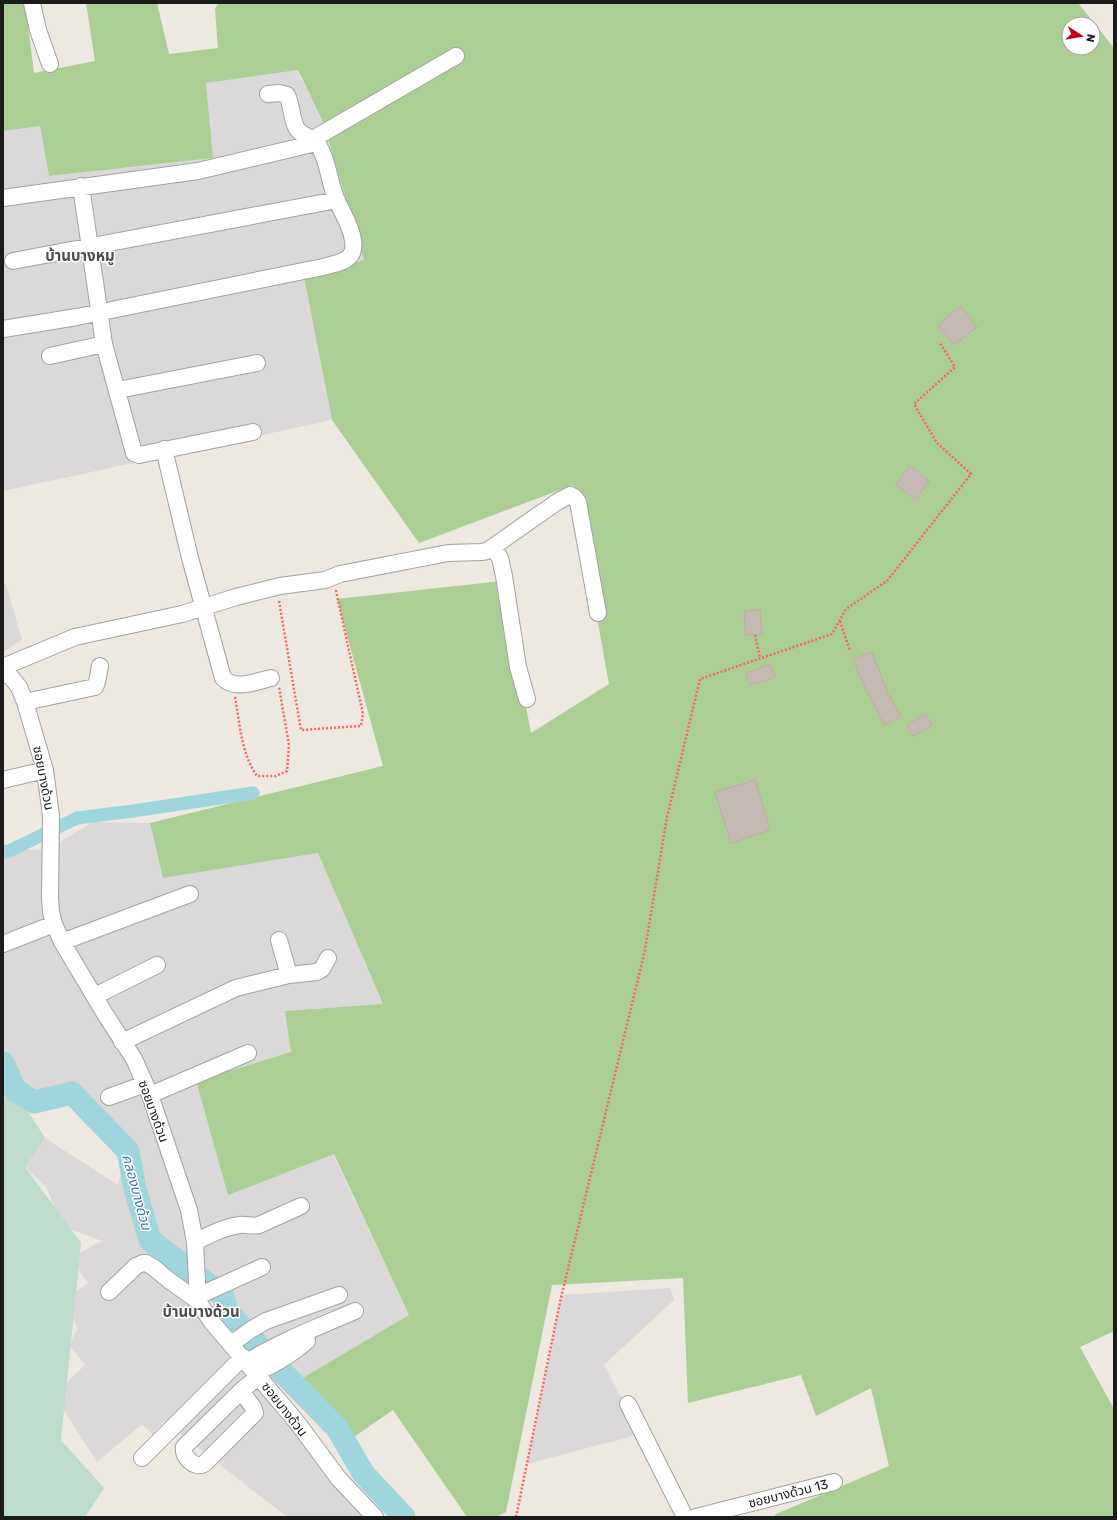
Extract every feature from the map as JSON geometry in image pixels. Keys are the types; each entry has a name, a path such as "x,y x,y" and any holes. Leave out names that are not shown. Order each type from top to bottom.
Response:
{"street":[{"path":"32,3 38,30 50,64"},
{"path":"3,198 198,171 315,141 456,56"},
{"path":"3,329 99,315 323,267 344,261 352,253 353,244 347,219 337,200 327,162 315,141 296,128 287,95 279,93 268,94"},
{"path":"81,186 103,340 118,390 134,453 139,455 253,432"},
{"path":"13,261 337,200"},
{"path":"50,356 103,340"},
{"path":"118,390 257,364"},
{"path":"164,449 190,558 223,678 233,685 272,678"},
{"path":"3,667 75,637 182,614 236,597 280,586 325,580 340,574 448,553 481,552 493,547 557,502 570,495 578,502 598,613"},
{"path":"493,547 500,558 518,667 527,699"},
{"path":"24,702 95,686 100,666"},
{"name":"ซอยบางด้วน","path":"3,673 11,677 19,687 45,770 51,816 50,898 54,924 62,942 122,1042 134,1059 147,1089 189,1210 195,1247 211,1321 241,1337 260,1363 296,1421 339,1479 375,1517"},
{"path":"3,780 45,770"},
{"path":"62,942 190,894"},
{"path":"3,944 54,924"},
{"path":"279,940 289,975"},
{"path":"122,1042 236,988 289,975 317,972 322,969 328,958"},
{"path":"95,996 157,965"},
{"path":"109,1097 147,1089 248,1053"},
{"path":"195,1247 228,1227 244,1224 251,1226 259,1225 301,1206"},
{"path":"109,1292 136,1266 142,1263 146,1263 204,1292 262,1267"},
{"path":"241,1337 266,1321 339,1295"},
{"path":"142,1458 260,1363 300,1334 355,1311"},
{"path":"241,1391 253,1406 254,1413 204,1464 200,1466 196,1465 185,1456 183,1452 184,1447 241,1391 260,1363 294,1353 307,1341"},
{"path":"628,1404 685,1517"},
{"name":"ซอยบางด้วน 13","path":"696,1517 834,1482"}],"path":[{"path":"516,1517 560,1302 645,950 667,817 700,678 832,634 846,609 887,581 971,474 937,443 914,404 955,367 940,344"},
{"path":"280,586 279,605 301,730 361,726 363,714 336,591 329,592"},
{"path":"840,620 850,651"},
{"path":"755,634 760,658"},
{"path":"233,685 243,745 250,766 256,776 276,776 287,771 288,745 278,677 272,678"}],"shaded area":[{"path":"297,70 323,122 364,260 304,277 332,420 3,491 3,131 40,126 49,176 213,158 206,83"},
{"path":"3,584 6,584 22,640 3,652"},
{"path":"93,822 150,823 163,878 318,853 383,1004 286,1011 291,1052 196,1081 228,1194 333,1154 409,1315 296,1382 232,1311 228,1295 194,1284 192,1236 164,1151 160,1151 183,1217 186,1236 190,1297 201,1321 368,1517 287,1517 164,1421 153,1435 142,1424 97,1462 54,1395 85,1365 69,1345 78,1328 64,1300 88,1283 70,1258 102,1241 60,1225 47,1188 25,1167 45,1138 118,1185 128,1151 72,1093 34,1102 15,1090 3,1099 3,851 48,849"},
{"path":"670,1288 674,1300 604,1365 640,1434 527,1464 562,1295"}],"green space":[{"path":"3,3 25,3 34,73 95,61 86,3 157,3 169,54 218,48 215,9 218,3 1078,3 1088,16 1061,16 1061,56 1101,56 1101,32 1114,48 1114,1331 1080,1347 1114,1409 1114,1517 774,1517 776,1514 889,1466 871,1388 816,1416 801,1375 688,1403 683,1278 552,1285 506,1512 496,1517 467,1517 393,1410 351,1439 296,1382 409,1315 334,1154 228,1195 196,1081 291,1052 285,1011 383,1004 318,853 163,878 150,823 383,766 337,599 502,581 531,733 609,684 573,485 419,543 332,420 304,277 364,260 323,122 298,70 206,83 213,158 49,176 40,126 3,131"},
{"path":"15,1090 45,1138 25,1167 81,1243 61,1440 104,1488 85,1517 3,1517 3,1099"}],"building":[{"path":"961,306 977,327 954,345 938,325"},
{"path":"910,466 929,481 915,500 896,485"},
{"path":"760,610 762,634 746,635 744,611"},
{"path":"872,652 888,694 901,716 884,725 868,695 853,659"},
{"path":"770,664 775,677 750,685 746,673"},
{"path":"926,714 932,726 913,736 907,725"},
{"path":"755,780 770,830 731,843 715,792"}],"waterway":[{"path":"3,852 9,851 77,818 253,793"},
{"name":"คลองบางด้วน","path":"3,1063 15,1090 34,1102 72,1093 128,1151 135,1189 150,1240 222,1295 228,1312 278,1368 337,1428 363,1473 404,1517"}],"district":[{"name":"บ้านบางหมู","path":"80,256"},
{"name":"บ้านบางด้วน","path":"201,1312"}]}
